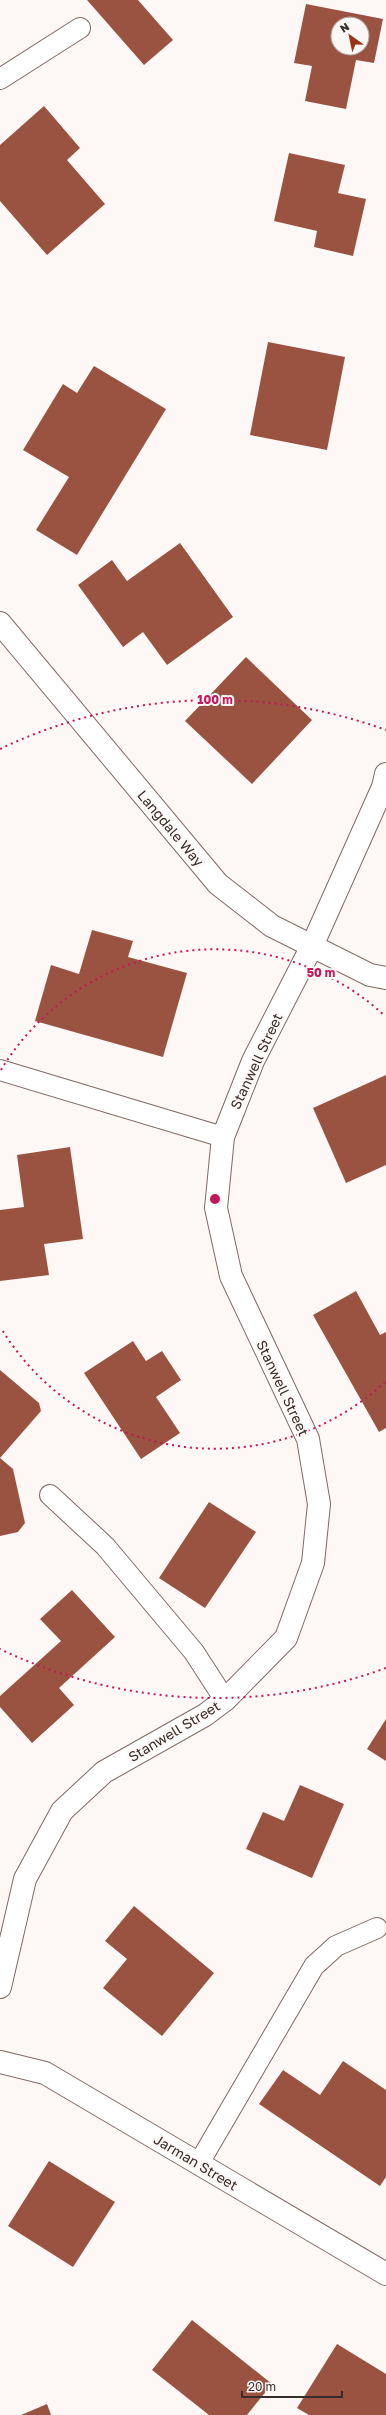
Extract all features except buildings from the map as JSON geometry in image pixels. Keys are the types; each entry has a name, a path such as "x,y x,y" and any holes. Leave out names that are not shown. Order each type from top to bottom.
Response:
{"street":[{"name":"Langdale Way","path":"0,623 218,884 272,926 370,975 386,978"},
{"name":"Stanwell Street","path":"0,1987 25,1879 62,1811 104,1772 206,1715 225,1700 286,1638 313,1563 319,1504 308,1439 231,1276 216,1208 223,1137 253,1061 312,946 383,788 386,774"},
{"name":"Jarman Street","path":"0,2062 45,2073 386,2274"}],"lane":[{"path":"0,79 80,28"},
{"path":"0,1070 223,1137"},
{"path":"50,1495 104,1546 194,1652 225,1700"},
{"path":"199,2164 314,1966 336,1946 377,1928"}]}
